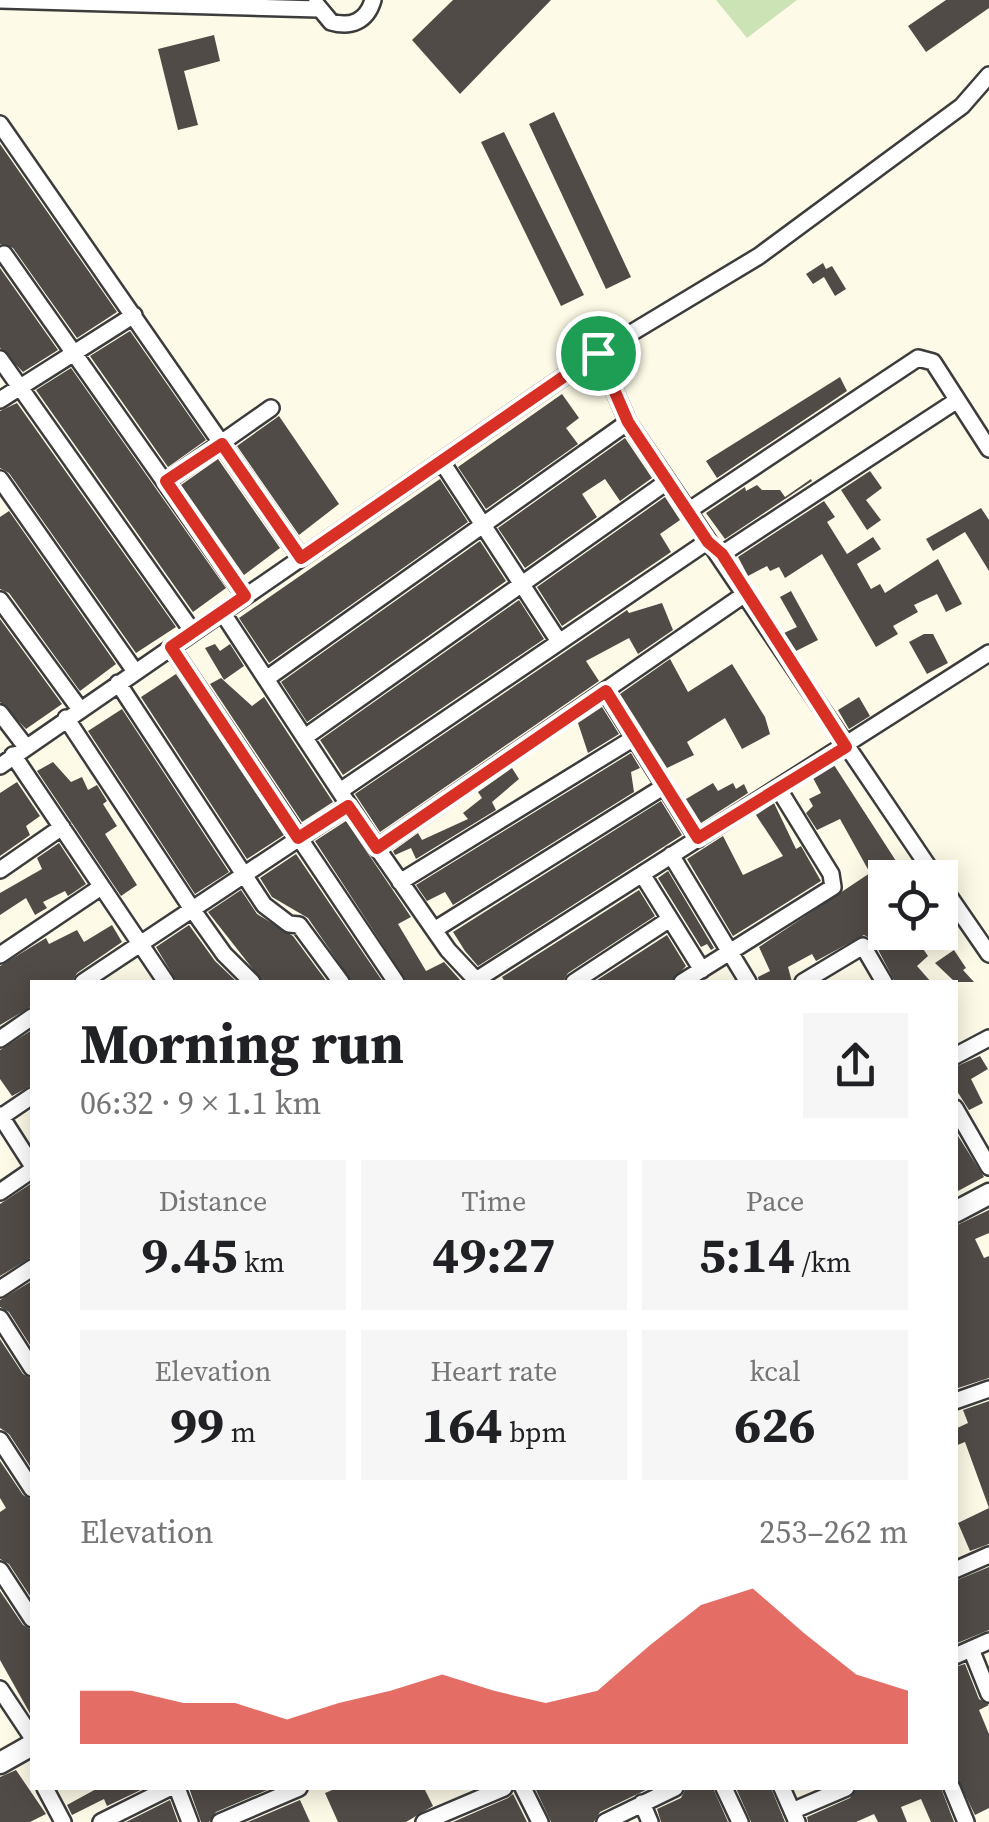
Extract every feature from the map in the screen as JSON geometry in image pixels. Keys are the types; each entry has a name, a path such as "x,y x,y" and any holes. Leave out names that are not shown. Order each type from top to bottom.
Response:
{"street":[{"path":"0,0 316,4 331,22 349,25 366,16 373,0"},
{"path":"13,756 598,353 759,256 962,106 989,75"},
{"path":"0,124 301,558"},
{"path":"4,254 245,596"},
{"path":"0,400 76,356 134,316"},
{"path":"598,353 628,422 708,542 722,554 924,860"},
{"path":"688,511 918,358 933,362 989,449"},
{"path":"0,359 193,632"},
{"path":"722,554 956,401"},
{"path":"166,481 271,408"},
{"path":"266,678 628,422"},
{"path":"442,462 558,640"},
{"path":"0,479 7,505 134,670"},
{"path":"305,737 668,480"},
{"path":"86,980 298,838 344,798 558,640 708,542"},
{"path":"377,848 746,594"},
{"path":"0,600 192,909 224,954 250,980"},
{"path":"222,612 400,882 474,980"},
{"path":"171,647 395,980"},
{"path":"479,980 989,653"},
{"path":"118,682 264,905 288,924 299,925 340,980"},
{"path":"606,691 698,838"},
{"path":"0,714 13,756 165,980"},
{"path":"400,882 634,738"},
{"path":"434,930 663,787"},
{"path":"685,980 833,886 831,874 778,788"},
{"path":"0,870 62,827"},
{"path":"671,855 747,980"},
{"path":"642,874 702,970"},
{"path":"0,955 101,887"},
{"path":"958,909 989,954"},
{"path":"577,980 670,918"},
{"path":"805,980 864,946 883,980"},
{"path":"0,1039 30,1018"},
{"path":"958,1054 989,1038"},
{"path":"30,1097 1,1116 30,1165"},
{"path":"958,1119 989,1168"},
{"path":"0,1192 30,1170"},
{"path":"958,1210 989,1194"},
{"path":"0,1290 30,1269"},
{"path":"0,1318 30,1365"},
{"path":"958,1400 989,1389"},
{"path":"0,1440 30,1486"},
{"path":"958,1569 989,1554"},
{"path":"0,1570 30,1617"},
{"path":"958,1655 989,1641"},
{"path":"971,1649 989,1694"},
{"path":"0,1689 30,1747"},
{"path":"0,1763 30,1749"},
{"path":"46,1790 63,1822"},
{"path":"100,1822 169,1790"},
{"path":"174,1790 190,1822"},
{"path":"220,1822 295,1790"},
{"path":"424,1822 499,1790"},
{"path":"524,1790 540,1822"},
{"path":"605,1822 671,1790"},
{"path":"725,1790 740,1822"},
{"path":"783,1790 794,1816 842,1790"},
{"path":"953,1790 966,1822"},
{"path":"642,1803 650,1822"}],"green space":[{"path":"716,0 797,0 747,38"}],"building":[{"path":"453,0 551,0 460,94 412,40"},
{"path":"946,0 989,0 989,8 926,52 908,26"},
{"path":"214,35 220,61 184,71 198,125 178,130 158,49"},
{"path":"554,112 631,277 606,289 529,124"},
{"path":"504,132 584,295 561,306 481,142"},
{"path":"0,144 117,312 77,338 13,248 0,244"},
{"path":"823,263 826,269 832,266 846,289 835,296 824,277 813,284 806,274"},
{"path":"0,268 58,350 23,372 0,348"},
{"path":"130,331 206,440 168,467 90,356"},
{"path":"71,368 226,588 193,612 36,390"},
{"path":"840,377 847,391 717,478 706,461"},
{"path":"562,394 579,418 566,428 578,444 486,509 458,467"},
{"path":"17,403 176,627 136,653 9,473 0,468 0,411"},
{"path":"279,416 339,504 299,535 237,446"},
{"path":"625,438 652,478 620,501 605,479 582,494 597,517 525,568 498,528"},
{"path":"218,459 280,548 244,575 181,485"},
{"path":"870,471 882,488 866,500 881,520 867,530 841,490"},
{"path":"440,479 468,522 269,663 239,618"},
{"path":"811,479 725,539 706,513 745,487 746,491 757,485 762,490 780,490 785,497"},
{"path":"665,497 680,520 660,534 671,552 562,626 537,587"},
{"path":"824,501 835,517 827,522 847,554 873,537 881,549 857,564 871,589 880,584 885,593 938,559 962,604 946,612 937,594 914,605 918,612 893,626 898,634 876,647 822,554 785,578 779,567 770,571 767,566 748,576 738,557"},
{"path":"981,508 989,520 989,571 965,532 933,551 926,539"},
{"path":"9,511 116,664 80,691 9,593 0,589 0,517"},
{"path":"480,541 506,581 307,722 281,682"},
{"path":"791,591 818,640 796,651 784,633 797,627 780,597"},
{"path":"519,600 544,639 343,775 320,740"},
{"path":"662,603 673,630 638,654 629,638 586,661 599,681 380,832 355,794 627,610 629,613"},
{"path":"0,619 62,704 26,729 0,702"},
{"path":"933,634 948,663 927,674 909,642"},
{"path":"215,644 220,651 230,644 244,666 224,680 205,648"},
{"path":"670,659 688,692 732,664 765,717 770,734 742,749 725,718 687,742 694,755 667,768 620,694"},
{"path":"176,674 284,835 247,859 141,697"},
{"path":"221,678 252,706 264,697 333,802 302,822 210,684"},
{"path":"859,697 870,716 849,729 838,710"},
{"path":"602,707 619,734 588,753 578,723"},
{"path":"122,709 229,872 195,894 88,731"},
{"path":"631,753 640,768 631,772 634,792 453,905 445,892 427,901 416,885"},
{"path":"53,762 71,782 82,777 88,790 97,785 107,801 103,804 117,826 105,834 137,885 121,896 37,771"},
{"path":"834,765 895,860 868,860 868,869 840,819 817,830 806,813 813,806 809,799 821,793 813,778"},
{"path":"512,768 519,779 492,802 496,810 416,859 411,848 395,855 393,851 418,833 422,840 468,819 463,813 482,798 478,792"},
{"path":"17,782 40,816 26,826 30,835 0,856 0,793"},
{"path":"713,783 718,791 733,783 736,789 744,784 748,793 701,823 686,799"},
{"path":"661,801 682,835 478,966 465,951 453,932"},
{"path":"774,803 796,849 801,846 821,881 733,936 687,859 723,836 743,875 783,856 756,815"},
{"path":"346,821 411,917 398,924 426,971 444,962 460,980 406,980 315,841"},
{"path":"59,843 86,884 68,896 65,891 43,902 47,908 35,915 26,898 0,915 0,893 42,869 37,858"},
{"path":"296,854 382,980 351,980 308,918 272,897 260,878"},
{"path":"668,871 714,948 711,950 707,944 701,947 658,878"},
{"path":"868,874 868,937 864,935 816,961 812,954 788,967 791,980 759,980 770,971 759,947"},
{"path":"241,890 257,914 293,936 326,980 261,980 208,912"},
{"path":"639,890 655,916 568,973 564,980 502,977"},
{"path":"112,925 122,942 77,973 73,980 30,980 30,1007 0,1025 0,966 46,938 49,944 77,930 84,942"},
{"path":"189,925 215,961 235,980 176,980 156,947"},
{"path":"667,935 686,966 673,980 597,980"},
{"path":"878,950 924,950 928,956 917,966 929,980 894,980"},
{"path":"954,950 974,982 953,980 935,963"},
{"path":"30,1031 30,1086 12,1096 0,1079 0,1050"},
{"path":"980,1056 988,1069 971,1079 983,1103 969,1110 958,1093 958,1066"},
{"path":"958,1136 984,1177 958,1191"},
{"path":"30,1184 30,1258 0,1276 0,1204"},
{"path":"989,1210 989,1233 975,1239 984,1258 989,1256 989,1378 958,1388 958,1225"},
{"path":"30,1282 30,1345 9,1312 0,1307 0,1300"},
{"path":"0,1339 23,1374 30,1378 30,1466 9,1434 0,1428"},
{"path":"989,1401 989,1508 965,1442 958,1445 958,1428 968,1423 963,1410"},
{"path":"0,1461 23,1495 30,1499 30,1596 9,1564 0,1559 0,1512 6,1508 0,1498"},
{"path":"989,1508 989,1544 970,1551 958,1523"},
{"path":"989,1567 989,1630 958,1643 958,1580"},
{"path":"0,1591 23,1625 30,1629 30,1713 0,1660"},
{"path":"965,1664 979,1699 989,1705 979,1710 989,1734 989,1808 975,1815 958,1780 958,1666"},
{"path":"16,1770 46,1814 30,1822 0,1822 0,1777"},
{"path":"94,1790 141,1790 107,1806 104,1799 72,1815 67,1805"},
{"path":"190,1790 267,1790 216,1812 209,1822 201,1822"},
{"path":"425,1790 433,1806 406,1822 338,1822 325,1793"},
{"path":"536,1790 646,1790 600,1812 594,1822 551,1822"},
{"path":"685,1790 714,1790 728,1822 661,1822 657,1809 681,1798"},
{"path":"737,1790 772,1790 785,1822 751,1822"},
{"path":"856,1790 942,1790 954,1822 931,1822 921,1799 901,1807 907,1822 878,1822 874,1814 856,1822 808,1822 807,1817 850,1798"},
{"path":"513,1794 527,1822 453,1822 508,1798"},
{"path":"170,1800 178,1822 126,1822"},
{"path":"300,1800 310,1822 248,1822"}],"route":[{"path":"598,353 628,422 708,542 722,554 846,747 698,838 606,691 377,848 348,806 298,838 171,647 245,596 166,481 222,444 301,558 598,353"}]}
